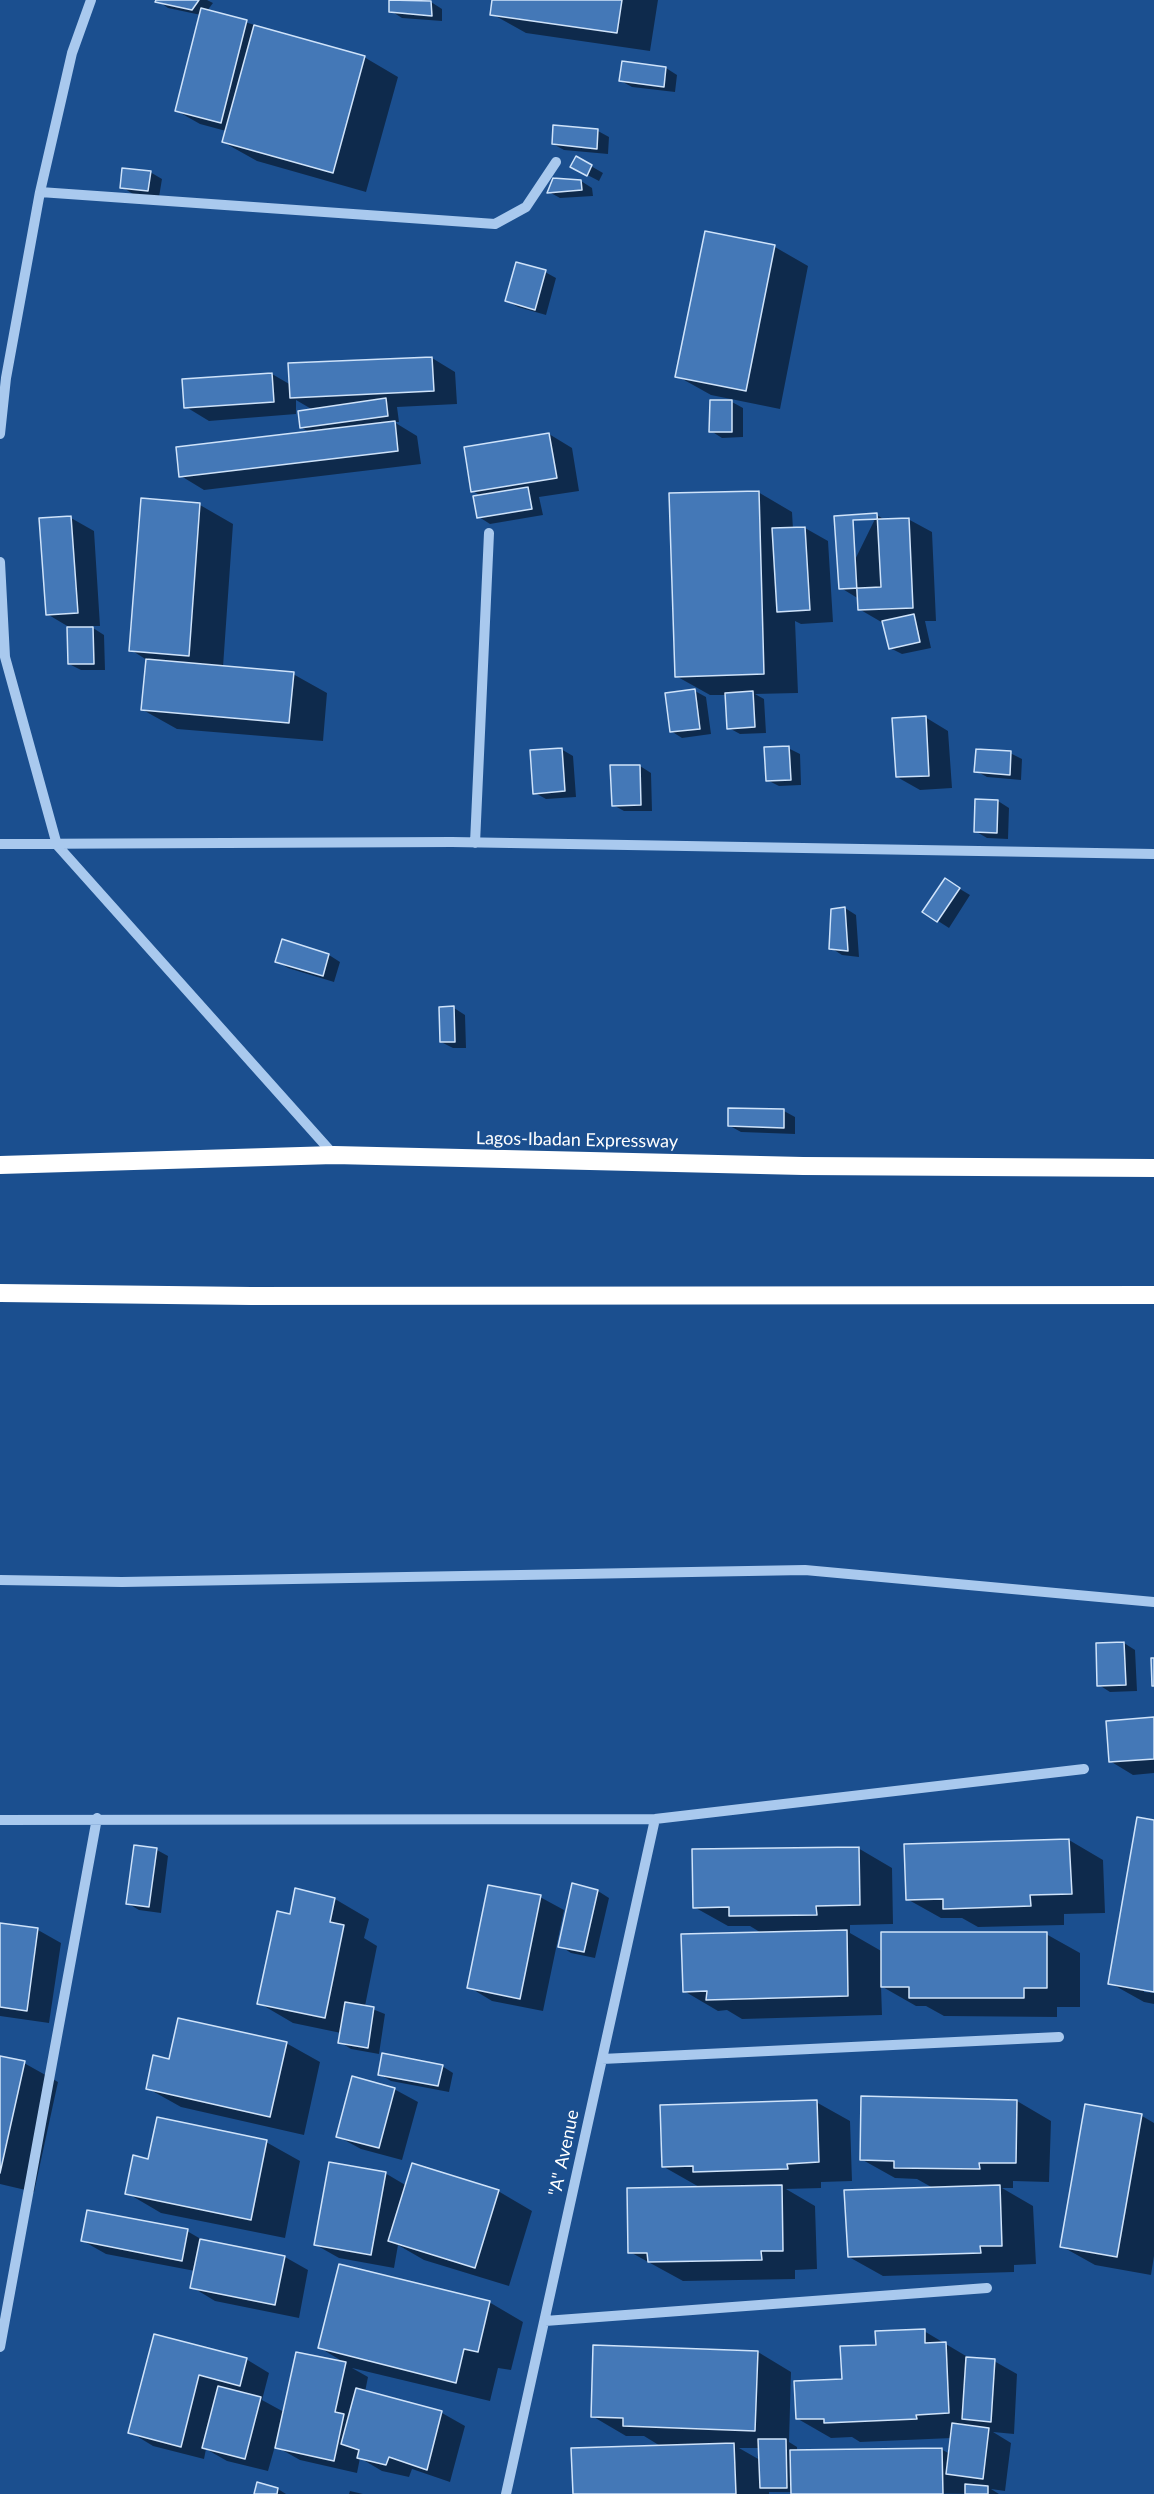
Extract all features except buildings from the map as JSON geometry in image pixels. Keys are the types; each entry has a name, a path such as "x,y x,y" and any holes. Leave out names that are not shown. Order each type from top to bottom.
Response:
{"highway":[{"name":"Lagos-Ibadan Expressway","path":"0,1165 334,1155 803,1166 1154,1168"},
{"path":"0,1293 250,1296 1154,1295"}],"street":[{"path":"0,434 6,378 40,192 72,53 91,0"},
{"path":"40,192 495,224 526,207 556,162"},
{"path":"475,843 489,533"},
{"path":"0,562 5,657 57,845 334,1155"},
{"path":"0,844 475,843 1154,854"},
{"path":"0,1580 146,1582 805,1570 1154,1602"},
{"path":"0,1820 97,1818 655,1819 1084,1769"},
{"path":"0,2347 97,1818"},
{"name":"\"A\" Avenue","path":"506,2494 655,1819"},
{"path":"602,2059 1059,2037"},
{"path":"545,2321 987,2288"}]}
